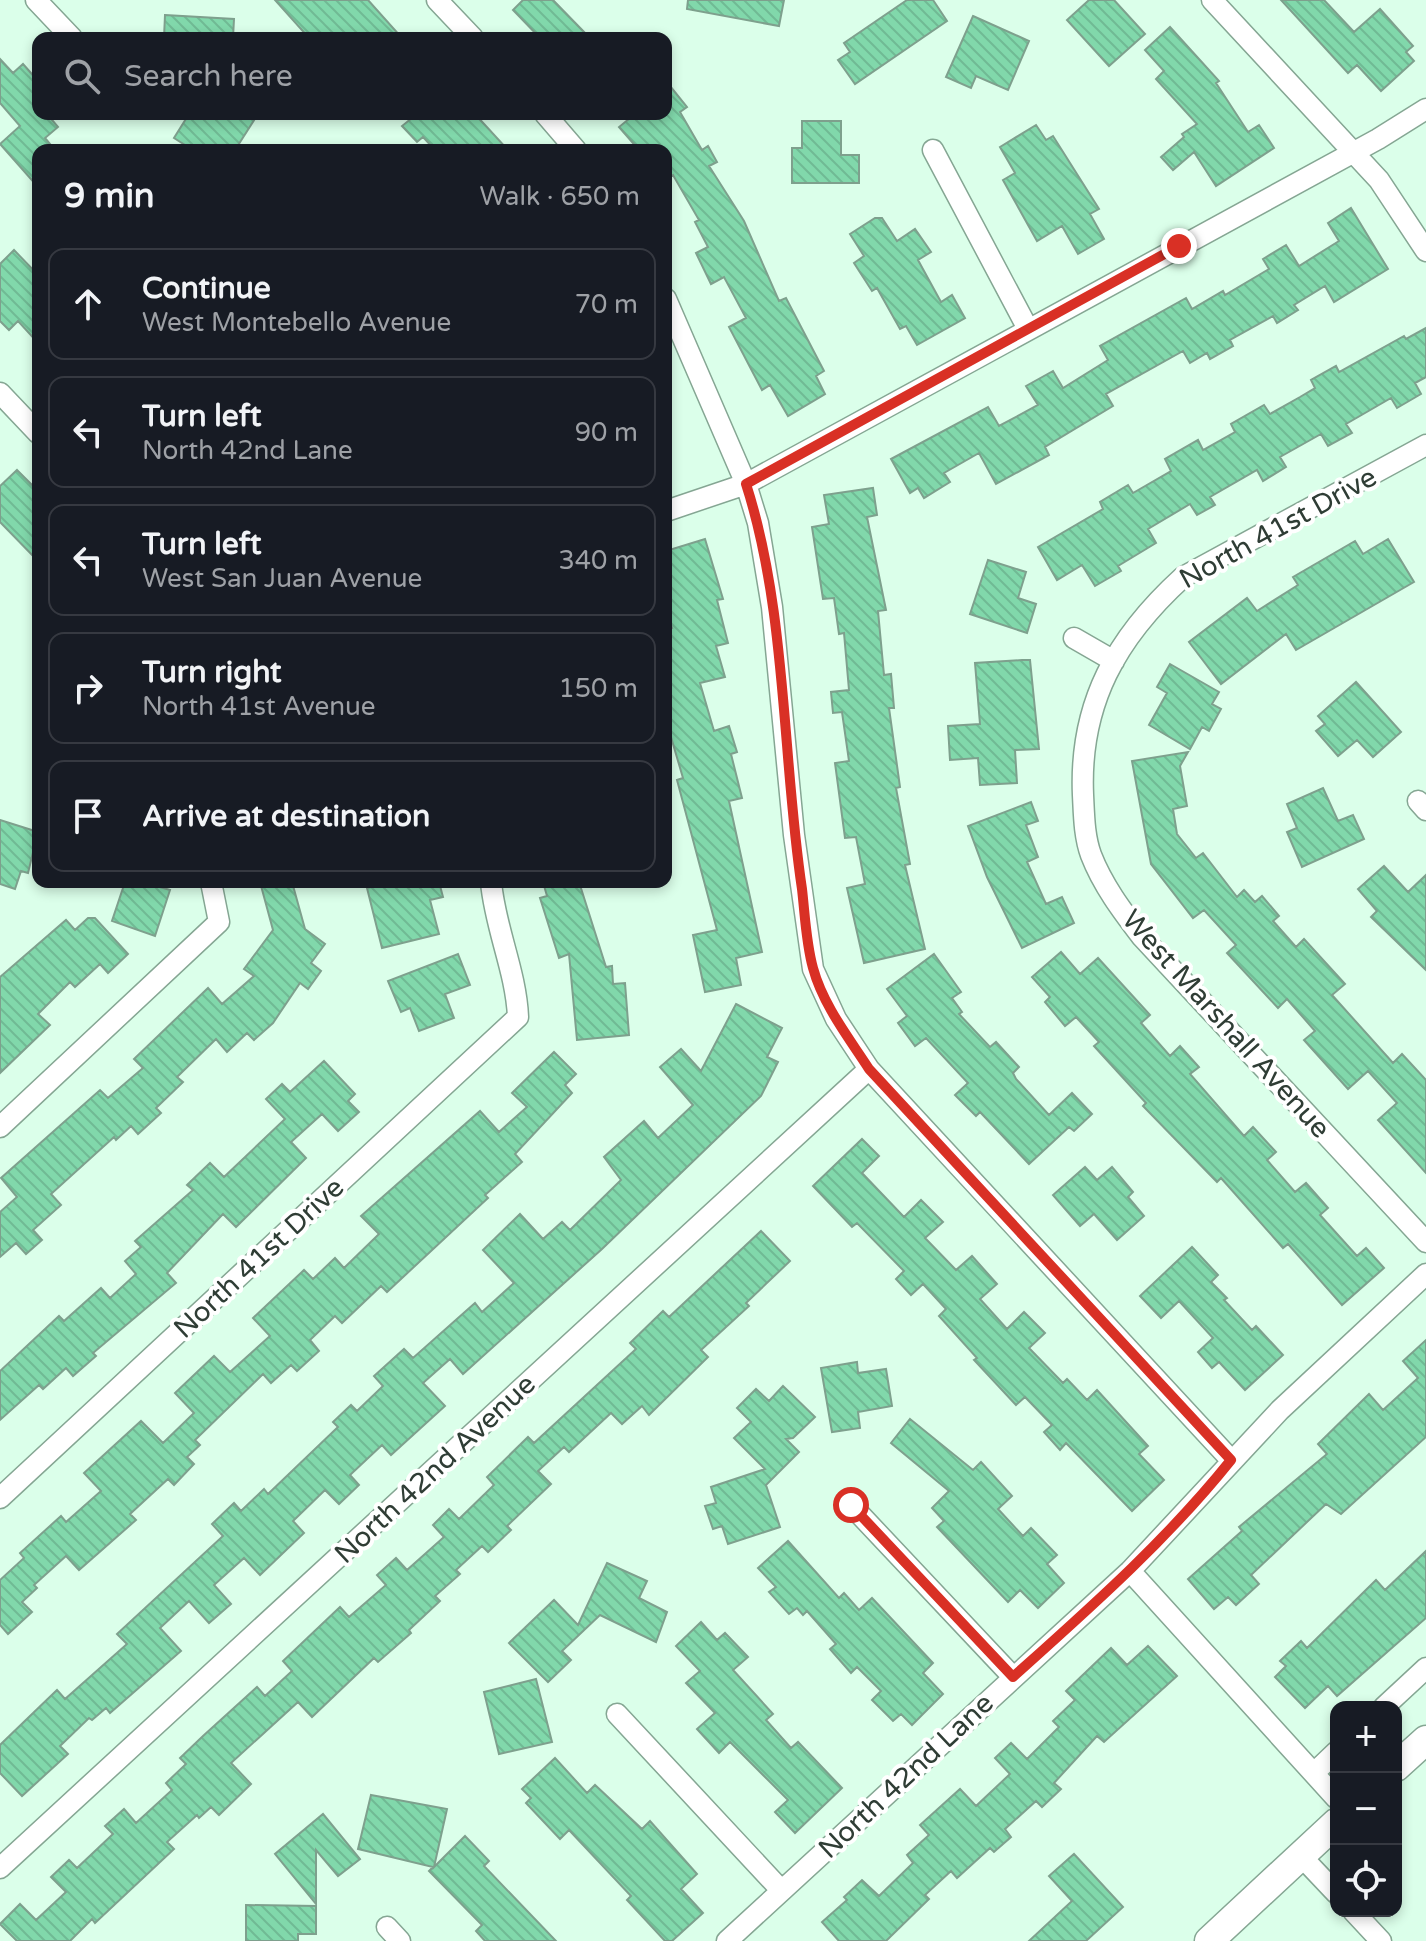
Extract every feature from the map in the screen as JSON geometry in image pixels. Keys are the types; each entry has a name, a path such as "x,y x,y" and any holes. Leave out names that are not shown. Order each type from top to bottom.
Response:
{"main road":[{"path":"1402,1762 1426,1740"},
{"path":"1209,1941 1330,1829"}],"street":[{"path":"36,0 66,32"},
{"path":"437,0 467,32"},
{"path":"1212,0 1354,152 1388,192 1426,251"},
{"path":"672,509 746,484 1354,152 1426,109"},
{"path":"550,120 571,144"},
{"path":"933,150 1028,329"},
{"path":"672,313 746,484 758,523 772,607 794,835 813,969 836,1019 869,1069 1231,1460"},
{"path":"0,393 32,427"},
{"name":"North 41st Drive","path":"1085,729 1128,634 1183,577 1426,445"},
{"path":"1074,638 1114,661"},
{"name":"West Marshall Avenue","path":"1085,729 1082,761 1084,820 1090,854 1114,901 1142,937 1426,1242"},
{"path":"0,1127 219,922 212,888"},
{"name":"North 41st Drive","path":"0,1498 518,1017 492,888"},
{"name":"North 42nd Avenue","path":"0,1868 869,1069"},
{"name":"North 42nd Lane","path":"727,1941 1130,1571 1193,1507 1231,1460 1426,1274"},
{"path":"851,1505 1013,1677"},
{"path":"1130,1571 1330,1791"},
{"path":"1390,1701 1426,1668"},
{"path":"617,1714 781,1890"},
{"path":"1314,1773 1330,1758"},
{"path":"1301,1856 1330,1887"},
{"path":"1359,1917 1381,1941"}],"building":[{"path":"275,0 368,0 397,32 304,32"},
{"path":"523,0 553,0 584,32 534,32 513,10"},
{"path":"688,0 784,0 779,26 687,9"},
{"path":"907,0 933,0 947,21 855,84 838,60 850,52 844,43"},
{"path":"1089,0 1114,0 1145,34 1109,66 1067,20"},
{"path":"1281,0 1324,0 1354,32 1380,9 1413,46 1406,52 1414,61 1381,91 1357,65 1348,73"},
{"path":"165,15 234,19 233,32 164,32"},
{"path":"973,16 1029,41 1008,90 976,76 971,88 946,77"},
{"path":"1170,27 1219,81 1216,83 1248,132 1259,125 1274,148 1216,186 1194,152 1173,170 1161,157 1184,137 1182,134 1197,124 1156,79 1164,71 1145,50"},
{"path":"0,59 13,73 23,64 32,74 32,120 52,120 58,127 45,138 50,144 32,144 32,180 0,144 20,126 0,103"},
{"path":"672,88 687,107 680,112 702,150 708,146 717,162 709,166 744,221 779,301 786,298 824,371 816,376 825,394 788,416 770,385 762,390 729,327 746,318 724,277 711,284 696,253 708,247 695,222 699,220 672,176 672,144 634,144 619,127 628,120 672,120"},
{"path":"185,120 254,120 239,144 184,144 174,138"},
{"path":"410,120 480,120 502,144 429,144 423,137 417,142 402,126"},
{"path":"802,121 841,121 841,155 859,155 859,183 792,183 792,148 802,148"},
{"path":"1036,125 1046,140 1053,136 1099,209 1090,214 1104,239 1078,254 1062,226 1037,241 1003,180 1015,173 1000,147"},
{"path":"1351,208 1388,269 1334,302 1325,286 1294,305 1298,310 1277,323 1273,316 1230,340 1233,346 1210,359 1207,353 1190,363 1183,351 1106,394 1113,406 1045,447 1049,455 996,484 979,453 944,473 950,482 924,498 918,488 910,493 891,459 988,407 999,426 1038,405 1026,386 1053,371 1063,388 1108,360 1100,346 1186,298 1192,309 1223,291 1225,295 1269,269 1263,259 1286,245 1299,266 1339,241 1328,223"},
{"path":"875,218 882,218 897,241 915,229 931,252 918,260 941,302 952,295 965,318 917,345 906,326 900,329 877,288 872,291 854,263 864,256 850,234"},
{"path":"14,250 32,269 32,336 18,321 9,330 0,321 0,264"},
{"path":"1426,328 1426,377 1415,383 1421,394 1397,408 1391,398 1346,424 1352,433 1328,446 1321,434 1280,457 1286,467 1263,481 1257,470 1210,497 1215,505 1197,515 1190,504 1148,529 1156,543 1118,566 1121,571 1095,586 1082,565 1057,580 1038,547 1103,509 1100,502 1128,485 1133,493 1171,471 1165,459 1198,440 1203,450 1235,432 1231,424 1264,405 1270,414 1300,397 1315,388 1311,380 1336,366 1339,372 1404,336 1406,339"},
{"path":"17,470 32,485 32,555 0,522 0,486"},
{"path":"873,488 877,515 867,517 886,610 878,611 884,675 891,674 894,708 889,708 900,787 896,788 910,864 905,865 925,949 864,963 847,888 865,884 856,837 845,838 835,763 849,761 842,712 833,713 831,692 849,690 844,633 839,634 834,598 823,599 812,527 829,524 824,495"},
{"path":"705,539 723,599 717,600 728,643 716,646 725,677 700,683 714,731 729,726 737,752 731,754 742,798 729,801 762,952 736,958 741,985 705,992 693,935 717,930 677,780 683,778 672,740 672,549"},
{"path":"1388,539 1414,582 1296,650 1286,634 1221,684 1189,642 1247,598 1257,611 1298,585 1293,577 1355,541 1363,554"},
{"path":"988,560 1026,572 1018,598 1036,604 1027,633 970,614"},
{"path":"1030,660 1039,749 1015,750 1017,783 980,785 978,758 950,760 948,726 980,724 975,663"},
{"path":"1170,664 1219,692 1212,704 1221,709 1209,731 1202,727 1190,749 1149,725 1167,693 1157,687"},
{"path":"1356,682 1401,732 1373,757 1357,740 1338,756 1316,731 1325,724 1318,716"},
{"path":"1188,752 1180,766 1187,806 1173,809 1177,834 1196,858 1203,853 1237,897 1244,890 1255,902 1262,896 1279,916 1273,921 1296,947 1304,939 1345,984 1332,995 1393,1063 1402,1054 1426,1080 1426,1173 1378,1120 1397,1103 1368,1071 1348,1089 1304,1040 1315,1031 1287,999 1278,1008 1227,953 1236,945 1204,910 1193,918 1151,864 1132,761"},
{"path":"1323,788 1338,821 1353,815 1364,839 1302,867 1287,832 1297,828 1287,804"},
{"path":"1031,802 1038,821 1026,825 1038,857 1027,862 1046,904 1062,897 1074,923 1022,948 987,877 968,826"},
{"path":"0,820 32,830 32,857 28,873 21,871 15,889 0,884"},
{"path":"1384,866 1408,892 1426,875 1426,970 1371,917 1377,911 1358,889"},
{"path":"123,888 170,890 155,936 112,921"},
{"path":"262,888 294,888 305,929 325,944 311,963 321,971 308,989 300,983 273,1023 254,1040 247,1033 227,1052 216,1039 177,1077 183,1082 156,1108 161,1113 138,1134 131,1126 116,1140 114,1137 51,1194 61,1205 33,1230 42,1240 26,1254 16,1243 0,1257 0,1212 17,1197 1,1178 100,1090 108,1098 143,1068 134,1059 208,988 222,1004 254,976 244,969 273,930"},
{"path":"367,888 441,888 443,897 430,900 439,934 382,948"},
{"path":"545,888 581,888 606,967 612,966 613,984 625,983 629,1035 577,1040 569,954 559,958 540,898 547,896"},
{"path":"88,918 95,918 128,954 108,973 100,964 75,987 70,982 38,1014 50,1025 0,1073 0,977 66,920 75,930"},
{"path":"1061,952 1080,974 1098,958 1150,1015 1141,1023 1170,1056 1180,1046 1199,1067 1190,1074 1244,1136 1253,1127 1276,1152 1267,1160 1295,1192 1306,1183 1328,1208 1320,1215 1357,1256 1366,1248 1384,1268 1342,1305 1288,1244 1283,1248 1221,1178 1217,1182 1143,1106 1146,1103 1094,1046 1099,1042 1076,1017 1065,1026 1045,1002 1050,997 1032,977"},
{"path":"458,954 470,985 445,994 454,1018 419,1031 410,1008 401,1012 388,981"},
{"path":"934,954 961,992 952,998 962,1012 959,1014 990,1047 996,1042 1019,1067 1013,1073 1016,1079 1049,1115 1072,1093 1092,1114 1074,1131 1069,1127 1029,1164 980,1112 976,1116 955,1095 968,1083 926,1038 915,1046 898,1023 907,1016 887,989"},
{"path":"736,1004 782,1028 767,1057 778,1062 761,1096 602,1249 463,1374 450,1359 423,1383 445,1406 391,1455 382,1445 350,1475 359,1485 339,1504 325,1490 293,1521 304,1533 260,1575 244,1558 214,1585 231,1604 209,1623 189,1601 160,1628 181,1651 110,1713 106,1708 92,1720 89,1718 60,1746 68,1754 22,1796 0,1773 0,1745 57,1690 65,1699 127,1644 117,1634 223,1536 212,1524 234,1503 241,1511 264,1489 268,1494 338,1427 333,1422 351,1405 357,1411 383,1386 374,1376 404,1349 413,1358 475,1303 482,1312 514,1283 483,1250 520,1214 543,1239 562,1222 570,1230 621,1180 604,1157 644,1121 658,1138 693,1105 660,1067 681,1049 701,1071"},
{"path":"554,1052 576,1074 565,1085 572,1093 515,1154 522,1162 387,1292 381,1286 342,1323 335,1316 310,1340 319,1351 297,1371 291,1365 271,1383 263,1374 195,1440 200,1445 187,1457 194,1464 174,1485 168,1479 130,1514 136,1520 79,1570 66,1556 34,1585 37,1588 22,1602 32,1612 8,1634 0,1625 0,1580 24,1558 20,1553 61,1516 66,1522 101,1491 84,1473 141,1421 163,1443 194,1413 175,1393 214,1356 230,1372 270,1336 253,1318 304,1270 313,1279 335,1258 344,1268 379,1234 361,1216 480,1111 499,1132 527,1107 512,1093"},
{"path":"324,1061 355,1094 348,1101 359,1112 338,1131 322,1114 291,1142 306,1158 236,1227 223,1214 167,1273 176,1283 93,1353 96,1356 73,1376 66,1368 43,1389 39,1385 0,1420 0,1371 59,1316 64,1321 101,1288 110,1298 136,1274 125,1261 141,1247 135,1241 193,1190 187,1185 210,1163 224,1177 285,1119 266,1099 282,1084 290,1092"},
{"path":"862,1139 879,1156 862,1173 904,1217 921,1200 943,1222 925,1238 956,1270 972,1256 997,1284 980,1299 1007,1329 1024,1312 1045,1333 1029,1348 1063,1383 1067,1379 1087,1400 1097,1390 1148,1446 1139,1454 1164,1480 1132,1511 1066,1443 1060,1450 1044,1432 1052,1425 1025,1397 1016,1405 974,1360 977,1358 939,1316 946,1309 923,1284 911,1295 896,1279 904,1271 857,1223 852,1227 813,1186"},
{"path":"1085,1167 1097,1180 1112,1167 1133,1192 1128,1197 1144,1216 1117,1240 1094,1214 1080,1226 1053,1195"},
{"path":"761,1231 790,1261 746,1303 749,1306 701,1350 708,1357 649,1415 642,1406 622,1424 611,1413 569,1452 564,1447 538,1471 551,1484 507,1526 511,1530 488,1552 482,1546 456,1570 460,1574 435,1596 440,1601 409,1630 411,1633 378,1662 374,1658 312,1717 298,1702 231,1763 251,1784 219,1815 211,1807 199,1818 197,1815 167,1842 174,1849 95,1923 92,1919 70,1941 17,1941 0,1924 20,1904 36,1920 66,1892 51,1877 69,1860 77,1868 113,1834 105,1826 124,1809 136,1823 172,1790 166,1783 186,1764 180,1758 203,1736 257,1687 265,1696 292,1671 283,1661 340,1607 349,1617 386,1585 377,1575 396,1558 407,1570 444,1537 433,1525 449,1509 459,1519 494,1485 487,1477 528,1437 534,1443 636,1349 630,1343 663,1311 669,1317"},
{"path":"1192,1247 1218,1275 1211,1282 1227,1298 1224,1300 1252,1330 1256,1326 1283,1355 1245,1390 1219,1362 1212,1368 1198,1352 1213,1338 1179,1301 1161,1318 1140,1296"},
{"path":"1426,1340 1426,1437 1341,1514 1326,1504 1251,1575 1259,1584 1236,1605 1228,1597 1214,1609 1188,1579 1242,1531 1239,1527 1327,1454 1318,1444 1369,1394 1383,1410 1418,1378 1403,1361"},
{"path":"857,1362 858,1373 886,1369 892,1406 858,1412 860,1428 832,1432 821,1368"},
{"path":"783,1386 815,1417 793,1438 786,1439 799,1452 766,1485 780,1527 728,1544 722,1526 713,1529 705,1506 716,1503 711,1487 765,1469 734,1438 751,1422 737,1408 756,1389 769,1401"},
{"path":"910,1419 973,1470 981,1462 1012,1496 998,1509 1023,1536 1031,1528 1057,1555 1047,1564 1064,1583 1038,1608 1020,1590 1008,1602 937,1527 944,1521 932,1508 949,1491 891,1443"},
{"path":"788,1541 839,1598 844,1593 859,1610 872,1598 933,1663 923,1673 943,1694 912,1725 901,1714 893,1721 872,1700 881,1691 857,1667 851,1673 830,1649 836,1644 807,1611 803,1615 797,1608 789,1614 769,1592 776,1587 758,1568"},
{"path":"1426,1551 1426,1618 1337,1696 1328,1686 1305,1708 1275,1677 1286,1666 1280,1661 1301,1641 1307,1648 1376,1580 1385,1590"},
{"path":"607,1563 647,1581 639,1598 667,1612 656,1642 600,1615 562,1651 571,1660 548,1682 509,1643 554,1600 578,1625"},
{"path":"701,1622 717,1640 725,1633 748,1657 733,1670 773,1714 766,1720 791,1748 798,1742 842,1788 795,1833 775,1812 788,1800 730,1742 719,1753 697,1729 715,1713 686,1683 700,1671 676,1646"},
{"path":"1148,1646 1177,1676 1104,1742 1097,1736 1054,1783 1061,1789 1042,1807 1036,1801 1005,1829 1011,1837 994,1852 990,1848 957,1878 951,1871 925,1895 929,1899 886,1941 839,1941 822,1922 847,1900 844,1897 862,1880 879,1896 913,1863 907,1855 929,1835 920,1825 960,1789 976,1806 1010,1774 995,1758 1011,1743 1027,1759 1059,1727 1053,1721 1075,1700 1066,1691 1111,1648 1127,1665"},
{"path":"536,1679 552,1742 499,1754 484,1692"},
{"path":"555,1758 587,1793 595,1785 642,1829 650,1821 697,1874 681,1889 703,1913 672,1941 665,1941 627,1900 631,1896 569,1830 560,1839 526,1803 531,1798 522,1789"},
{"path":"371,1795 447,1809 434,1867 465,1836 489,1861 484,1866 556,1941 485,1941 476,1931 482,1925 429,1871 433,1867 358,1849"},
{"path":"323,1814 360,1859 338,1876 316,1850 316,1904 275,1854"},
{"path":"1074,1854 1123,1907 1086,1941 1029,1941 1072,1901 1049,1876"},
{"path":"246,1905 316,1906 316,1934 298,1934 298,1941 246,1941"}],"route":[{"path":"851,1505 1013,1677 1130,1571 1193,1507 1231,1460 869,1069 836,1019 813,969 794,835 772,607 758,523 746,484 1179,246"}]}
